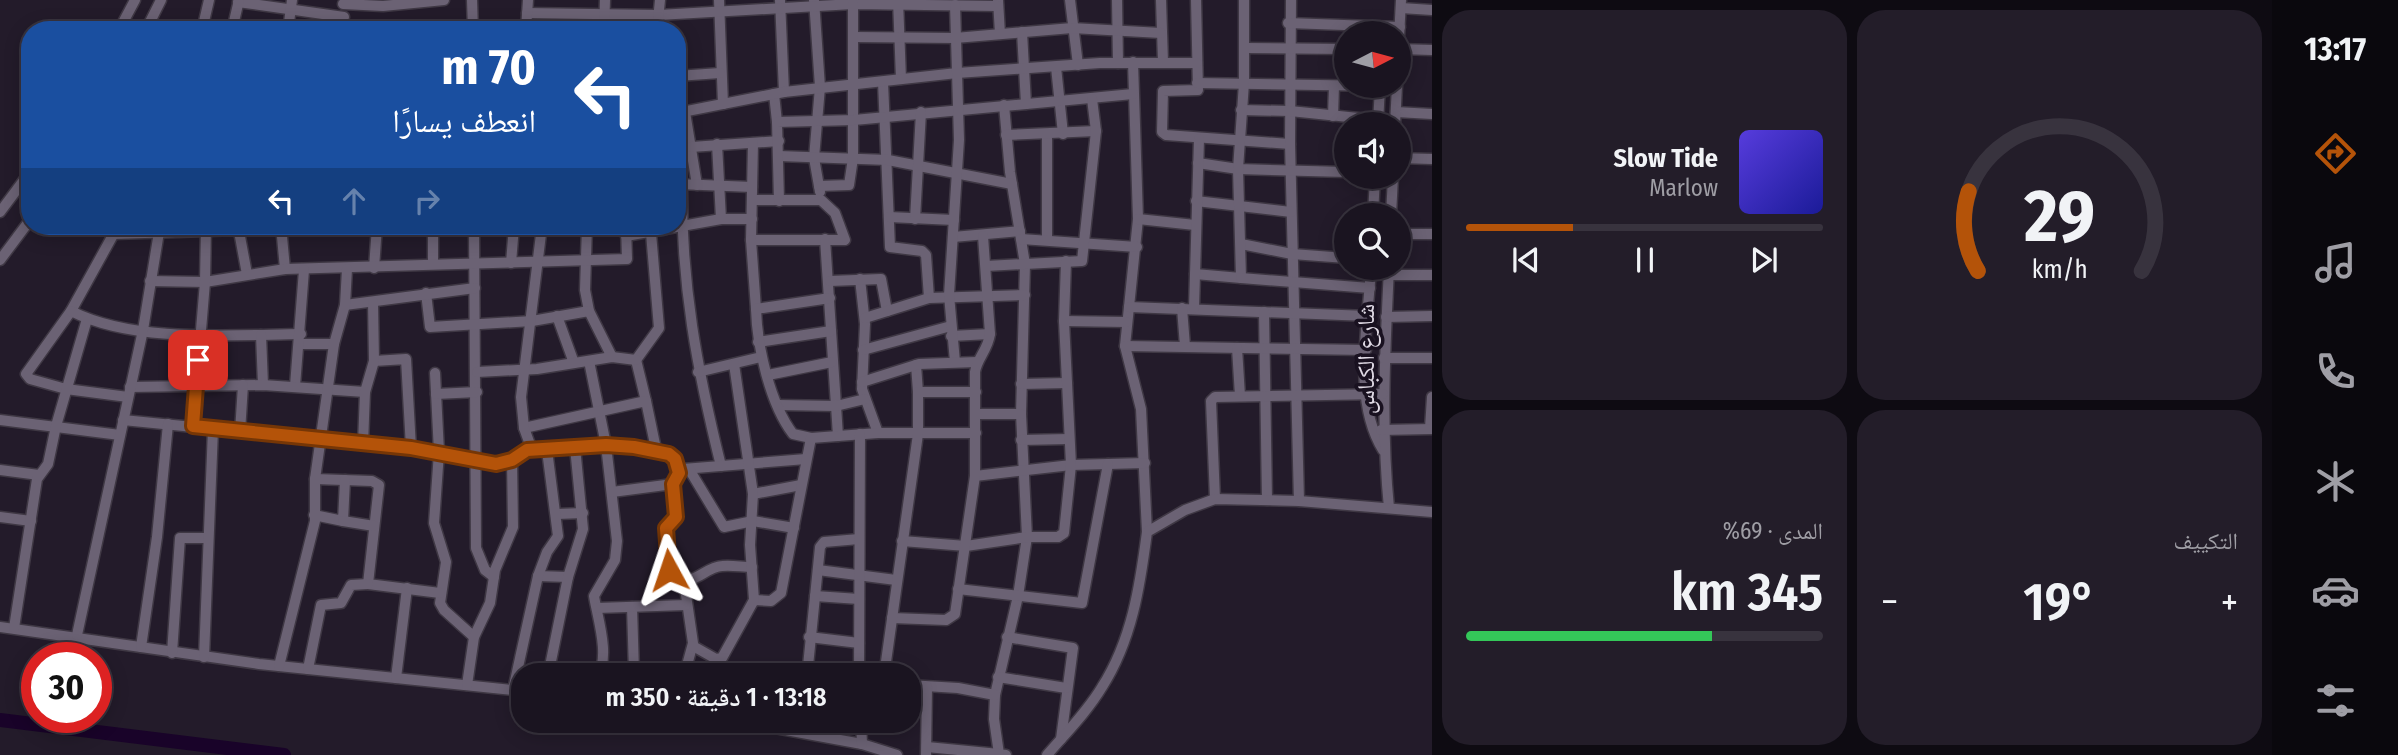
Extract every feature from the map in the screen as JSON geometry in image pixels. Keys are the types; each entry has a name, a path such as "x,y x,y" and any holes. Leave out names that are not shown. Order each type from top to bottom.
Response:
{"street":[{"path":"124,21 135,0"},
{"path":"150,21 161,0"},
{"path":"204,21 209,0"},
{"path":"345,21 342,2 444,0"},
{"path":"472,0 473,21"},
{"path":"526,21 528,0"},
{"path":"604,21 605,0"},
{"path":"658,21 660,0"},
{"path":"1069,0 1078,65"},
{"path":"1117,0 1118,63"},
{"path":"1161,0 1163,62"},
{"path":"1196,0 1198,90 1163,91 1162,132 1164,135 1239,143 1290,144"},
{"path":"1241,278 1238,169 1244,83 1244,0"},
{"path":"1291,0 1288,23 1290,172 1299,501"},
{"path":"234,21 239,1 292,5 344,17"},
{"path":"898,2 897,38 901,79"},
{"path":"751,240 845,240 835,213 821,200 814,158 820,87 814,3"},
{"path":"527,13 659,15 719,6 998,3 1000,34"},
{"path":"779,201 777,122 780,4"},
{"path":"818,186 849,185 854,120 853,4"},
{"path":"1401,4 1432,10"},
{"path":"955,5 960,109 949,295 955,362"},
{"path":"719,6 723,104"},
{"path":"1288,23 1334,25"},
{"path":"854,37 955,38 1072,28 1161,33"},
{"path":"1021,32 1026,104"},
{"path":"1245,48 1334,49"},
{"path":"1411,49 1432,50"},
{"path":"686,112 820,87 957,73 1133,62 1197,63"},
{"path":"1047,755 1096,697 1115,666 1134,612 1147,532 1142,409 1125,346 1138,219 1133,62"},
{"path":"1056,67 1063,134"},
{"path":"686,75 720,73"},
{"path":"883,82 890,247 922,251 926,255 929,298"},
{"path":"1197,83 1334,86 1333,116 1290,111 1241,110"},
{"path":"777,122 854,120 1133,94"},
{"path":"1396,112 1397,98"},
{"path":"986,266 1082,261 1096,131 1092,99"},
{"path":"928,687 927,751 1002,755 994,713 995,695 1018,596 1027,537 1021,440 1025,264 1012,184 1004,105"},
{"path":"915,219 921,112"},
{"path":"1411,113 1432,114"},
{"path":"686,130 698,185"},
{"path":"1006,135 1096,131"},
{"path":"1047,134 1047,239"},
{"path":"1185,346 1188,308 1195,274 1199,139"},
{"path":"691,147 779,141"},
{"path":"753,143 751,240 758,342 779,405 793,434 811,438 860,433 976,433"},
{"path":"718,144 721,219"},
{"path":"779,156 888,160 1012,184"},
{"path":"1411,158 1432,159"},
{"path":"1198,163 1238,169 1334,172"},
{"path":"0,212 21,184"},
{"path":"686,184 752,187"},
{"path":"752,200 821,200"},
{"path":"1196,201 1291,212"},
{"path":"889,217 954,220"},
{"path":"686,226 721,219 752,219"},
{"path":"1138,219 1195,225"},
{"path":"0,260 21,232"},
{"path":"1411,234 1432,234"},
{"path":"113,235 71,311 26,374 30,379 66,389 129,392 195,385 263,384 365,392"},
{"path":"76,635 143,330 158,235"},
{"path":"193,426 205,282 206,235"},
{"path":"239,235 247,274"},
{"path":"282,235 285,269"},
{"path":"374,268 377,235"},
{"path":"433,235 433,264"},
{"path":"474,235 477,392 474,459 477,554 485,570 494,577"},
{"path":"512,262 514,235"},
{"path":"532,450 524,428 523,371 532,321 541,235"},
{"path":"587,235 585,290 589,311 612,358"},
{"path":"150,281 205,282 285,269 347,269 588,258 627,259 626,235"},
{"path":"651,235 659,328 636,360 656,449"},
{"path":"682,235 682,259 698,372 721,466"},
{"path":"953,237 1021,235 1137,247"},
{"path":"892,618 952,618 975,476 977,362 986,351 990,334 983,236"},
{"path":"825,239 830,281 832,362 838,436"},
{"path":"1241,244 1292,254 1334,257"},
{"path":"902,541 965,546 1027,537 1058,537 1064,533 1071,466 1064,321 1066,261"},
{"path":"279,666 314,515 315,478 327,387 334,344 345,304 347,269"},
{"path":"295,386 304,270"},
{"path":"1411,273 1432,275"},
{"path":"1195,274 1370,288"},
{"path":"860,279 865,318 862,382 865,399 878,433"},
{"path":"830,281 881,279 887,311"},
{"name":"شارع الكباس","path":"1370,280 1364,394 1371,431 1383,450"},
{"name":"شارع الكباس","path":"1388,280 1382,394 1387,429 1383,450 1389,509"},
{"path":"345,304 475,288"},
{"path":"426,293 430,327 476,322 532,321 589,311"},
{"path":"865,318 929,298 949,295 1025,295"},
{"path":"755,310 830,298"},
{"path":"363,444 365,392 374,361 373,302"},
{"path":"1129,307 1368,316"},
{"path":"71,311 88,319 143,330 261,335 334,344"},
{"path":"1264,312 1267,500"},
{"path":"557,316 574,363"},
{"path":"1386,317 1432,316"},
{"path":"15,628 39,475 48,464 66,389 88,319"},
{"path":"1064,321 1126,322"},
{"path":"758,342 831,331"},
{"path":"863,350 951,331 990,334"},
{"path":"261,335 263,384"},
{"path":"1125,346 1366,350"},
{"path":"1237,348 1240,396"},
{"path":"698,372 761,357"},
{"path":"477,372 523,371 612,358 636,360"},
{"path":"1384,358 1432,358"},
{"path":"374,361 406,359 411,448"},
{"path":"589,361 606,445 617,554 595,591 601,622 599,663"},
{"path":"768,375 832,362"},
{"path":"862,382 916,365 977,362"},
{"path":"693,646 716,659 722,658 754,600 753,494 734,364"},
{"path":"886,663 918,434 916,365"},
{"path":"435,373 439,452 434,523 446,562 440,593 444,610 474,637"},
{"path":"1021,384 1068,383"},
{"path":"240,432 243,385"},
{"path":"918,391 976,392"},
{"path":"436,394 477,392"},
{"path":"1215,499 1212,401 1217,396 1382,394"},
{"path":"1371,431 1431,428 1432,397"},
{"path":"779,405 836,406 865,399"},
{"path":"524,428 646,401"},
{"path":"976,414 1021,414"},
{"path":"0,420 120,435"},
{"path":"123,420 411,448 496,464 532,450 606,445 656,449 673,457 684,469 724,527 752,521 794,528"},
{"path":"141,647 157,537 168,424"},
{"path":"204,657 213,429"},
{"path":"859,663 860,433"},
{"path":"754,600 771,601 779,597 811,438"},
{"path":"1021,440 1069,439"},
{"path":"551,663 568,577 583,529 575,447"},
{"path":"523,663 538,576 547,552 557,540 557,514 547,450"},
{"path":"684,469 750,466 806,459"},
{"path":"467,685 474,637 492,595 494,577 513,527 512,460"},
{"path":"958,589 1082,603 1108,464"},
{"path":"975,476 1071,466 1145,464"},
{"path":"612,492 673,484 684,469"},
{"path":"0,470 39,475"},
{"path":"315,478 372,481 379,485 368,584"},
{"path":"343,521 345,480"},
{"path":"673,484 676,516 666,528 668,565 674,577 684,581 698,578 720,566 752,567"},
{"path":"753,494 801,485"},
{"path":"1147,532 1185,510 1215,499 1299,501 1432,512"},
{"path":"557,514 583,513"},
{"path":"314,515 374,526"},
{"path":"0,517 31,521"},
{"path":"157,537 207,538"},
{"path":"172,653 180,538"},
{"path":"808,663 822,544 859,539"},
{"path":"818,570 896,580"},
{"path":"538,576 568,577"},
{"path":"684,581 693,646 688,663"},
{"path":"308,669 321,605 341,603 351,585 368,584 440,593"},
{"path":"396,678 407,588"},
{"path":"815,596 859,599"},
{"path":"597,608 686,605"},
{"path":"632,607 635,663"},
{"path":"0,627 76,635 204,657 511,689"},
{"path":"809,638 859,643"},
{"path":"1007,638 1073,648 1060,739"},
{"path":"998,677 1066,688"},
{"path":"921,686 967,689 995,695"},
{"path":"806,733 862,744 897,755"},
{"path":"862,733 862,744"}],"waterway":[{"path":"0,720 284,755"}],"route":[{"path":"198,360 193,426 411,448 496,464 512,460 527,450 606,445 656,449 669,454 675,459 679,478 673,484 676,517 666,528 669,570"}]}
